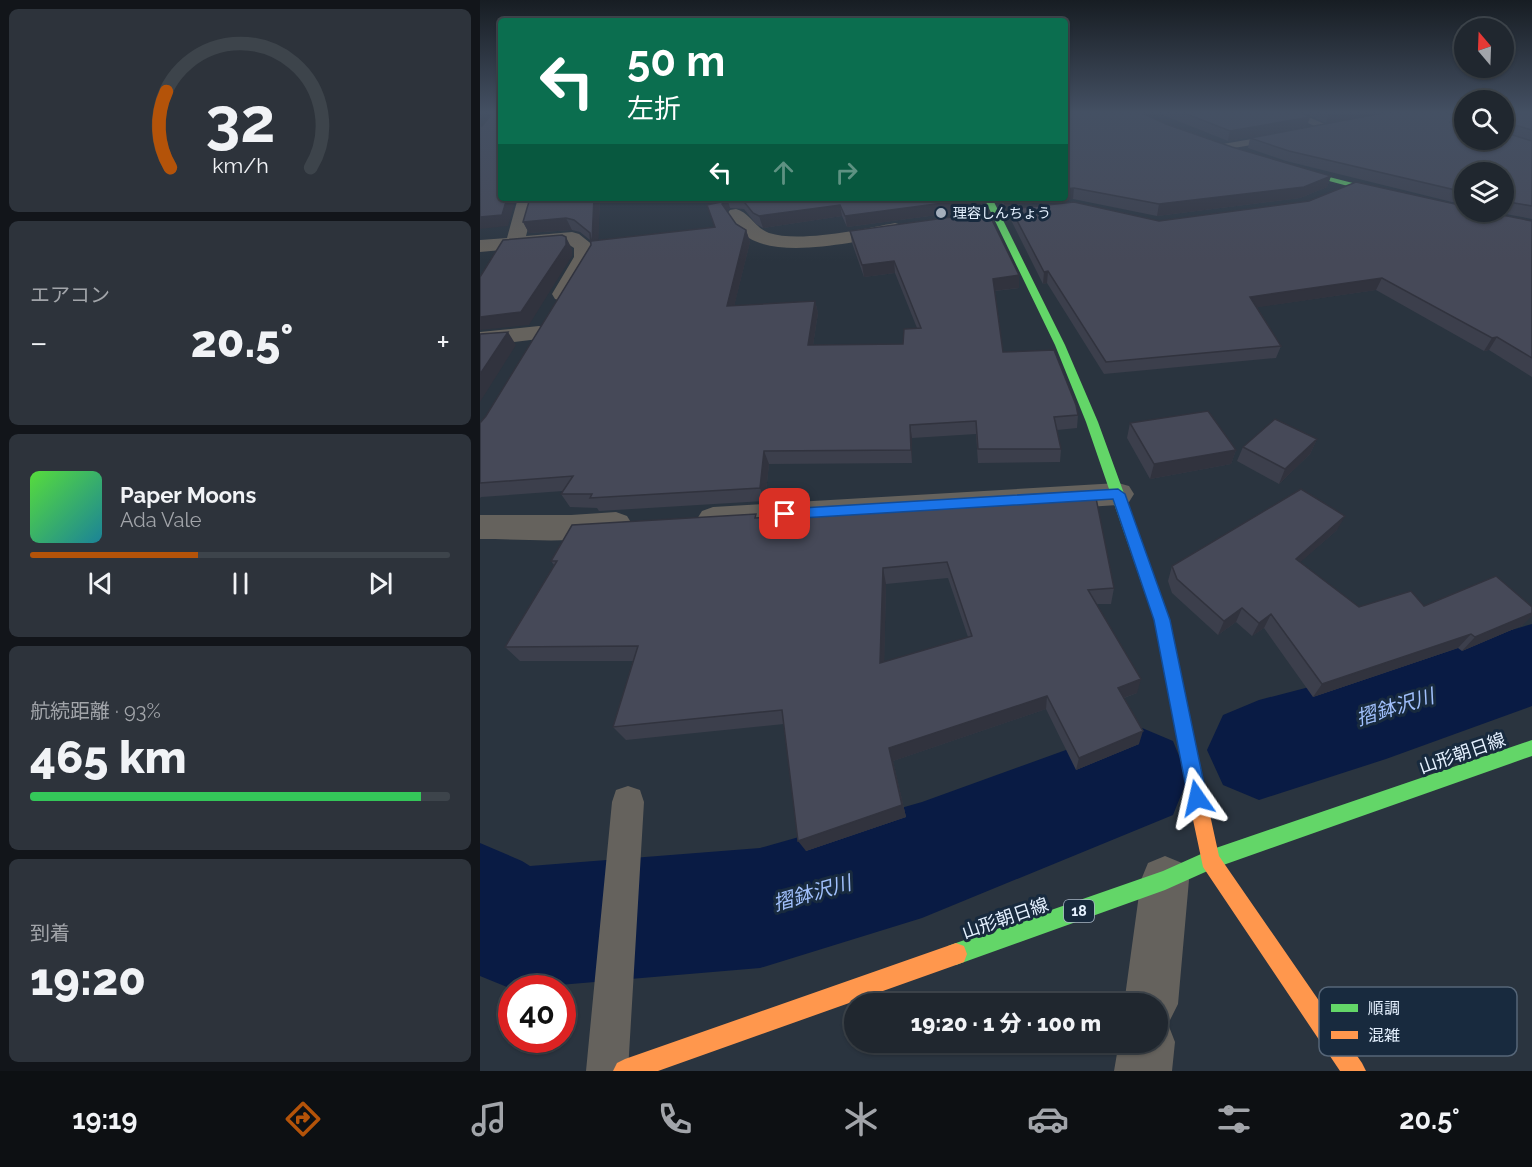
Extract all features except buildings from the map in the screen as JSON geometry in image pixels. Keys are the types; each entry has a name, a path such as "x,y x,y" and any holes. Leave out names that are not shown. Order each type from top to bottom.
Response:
{"street":[{"path":"1274,164 1407,199"},
{"path":"1323,197 1350,185"},
{"path":"515,243 526,201"},
{"path":"992,201 1008,214 1092,422 1162,620 1210,860 1319,1020"},
{"path":"736,214 748,230 762,238 783,241 910,227"},
{"path":"977,218 1008,214"},
{"path":"480,246 572,238 584,246 584,257 543,327 480,339"},
{"path":"690,520 1118,494"},
{"path":"480,527 571,527 642,523"},
{"name":"山形朝日線","path":"613,1071 1165,880 1210,860 1532,748"},
{"path":"1152,993 1165,880"},
{"path":"1143,1071 1145,1053"},
{"path":"1344,1056 1354,1071"}],"lane":[{"path":"613,1071 628,802"}],"waterway":[{"name":"摺鉢沢川","path":"1259,750 1386,713 1532,665"},
{"name":"摺鉢沢川","path":"480,903 514,929 760,908 922,860 1135,778"}],"traffic: fast":[{"path":"1286,168 1393,196"},
{"path":"989,201 1060,345 1092,422 1162,620 1198,801"},
{"path":"956,954 1165,880 1210,860 1532,748"}],"traffic: slow":[{"path":"1198,801 1210,860 1319,1020"},
{"path":"625,1071 956,954"},
{"path":"1344,1056 1354,1071"}],"place":[{"name":"理容しんちょう","path":"941,213"}],"route":[{"path":"785,514 1118,494 1162,620 1197,798"}]}
